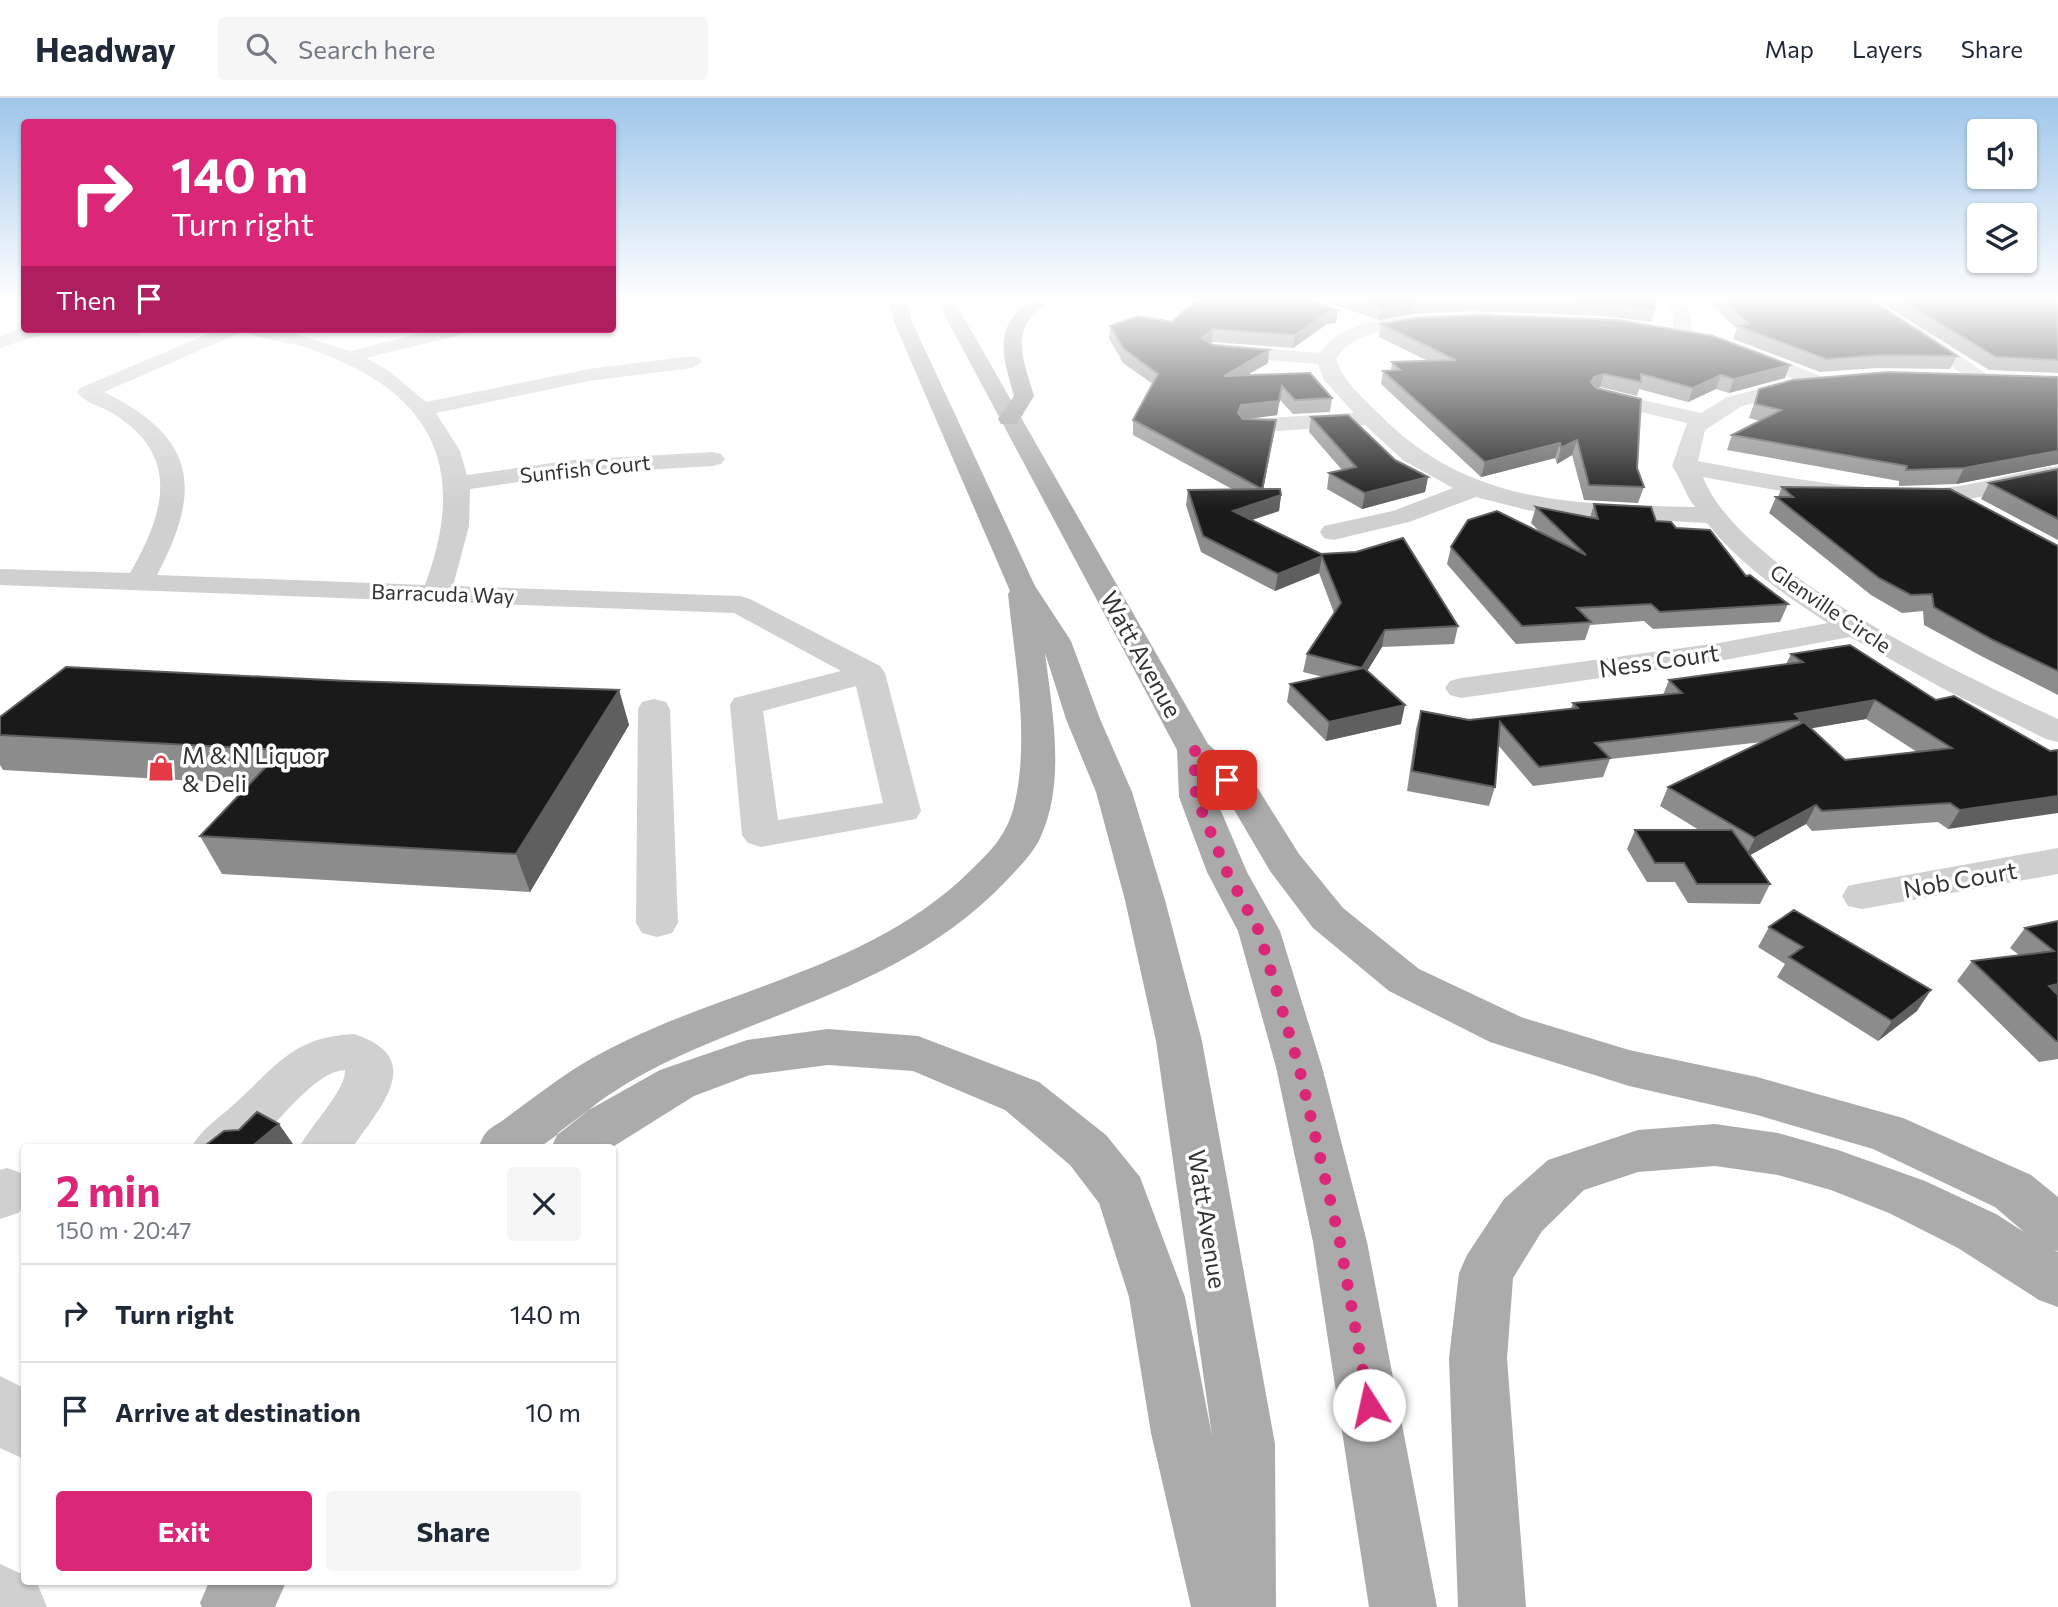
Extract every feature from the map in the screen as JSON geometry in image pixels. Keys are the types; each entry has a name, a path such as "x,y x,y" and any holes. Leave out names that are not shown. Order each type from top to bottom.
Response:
{"highway":[{"path":"1009,419 1024,396 1016,367"}],"main road":[{"name":"Watt Avenue","path":"924,367 1021,586 1056,641 1083,719 1114,792 1145,900 1179,1041 1244,1444 1242,1607"},
{"name":"Watt Avenue","path":"981,367 1132,634 1194,750 1196,797 1227,872 1259,931 1299,1067 1340,1242 1403,1607"},
{"path":"508,1144 584,1085 639,1054 808,986 911,940 981,887 1023,836 1034,787 1037,743 1021,586"},
{"path":"1194,750 1244,795 1284,862 1328,918 1404,980 1506,1030 1629,1069 1757,1096 1886,1132 2013,1191 2058,1228"},
{"path":"581,1144 604,1125 677,1083 747,1058 828,1047 919,1054 1022,1096 1088,1150 1122,1192 1157,1297 1181,1433 1225,1607"},
{"path":"1492,1607 1478,1358 1486,1273 1523,1215 1566,1175 1638,1151 1715,1145 1778,1154 1838,1171 1908,1196 1977,1231 2058,1282"}],"street":[{"path":"140,581 167,530 175,497 173,468 166,451 142,422 125,410 87,392 145,367"},
{"path":"366,367 387,379 422,409 440,434 451,457 457,484 458,512 453,544 436,593"},
{"path":"422,409 589,375 649,367"},
{"path":"1328,367 1331,376 1409,454 1425,465 1476,488 1569,508 1712,514"},
{"path":"1789,367 1829,381 1744,397 1725,405 1701,420 1685,442 1684,466 1833,491 1895,496 1948,495 2058,473"},
{"path":"1936,378 1997,380 1976,367"},
{"path":"1599,396 1701,420"},
{"path":"1250,426 1373,419"},
{"name":"Sunfish Court","path":"457,484 585,466 713,459"},
{"name":"Glenville Circle","path":"1684,466 1689,481 1712,514 1740,543 1780,576 1855,627 1917,663 2058,732"},
{"path":"1333,532 1401,517 1476,488"},
{"path":"1948,495 1984,514"},
{"name":"Barracuda Way","path":"0,577 740,605 869,673"},
{"name":"Ness Court","path":"1461,688 1719,652 1855,627"},
{"path":"869,673 903,811 761,835 746,705 869,673"},
{"path":"654,709 657,922"},
{"name":"Nob Court","path":"1862,896 2058,861"},
{"path":"221,1144 249,1121 299,1070 329,1053 354,1052 371,1064 367,1088 327,1144"},
{"path":"0,1406 21,1426"},
{"path":"0,1598 13,1607"}],"building":[{"path":"1149,367 1239,367 1224,376 1310,373 1332,398 1295,400 1282,386 1279,401 1241,405 1238,413 1243,419 1276,420 1262,489 1133,420 1158,374"},
{"path":"1397,367 1780,367 1734,379 1721,375 1693,388 1641,374 1641,382 1604,374 1594,377 1591,382 1596,388 1641,399 1637,468 1644,487 1589,485 1577,440 1561,448 1560,443 1485,462 1383,371 1400,370"},
{"path":"1888,372 2058,377 2058,451 1964,468 1906,470 1907,466 1732,435 1781,410 1755,404 1759,389 1793,380"},
{"path":"1348,415 1395,460 1428,477 1365,493 1329,473 1356,467 1311,417"},
{"path":"2058,469 2058,519 1989,483"},
{"path":"1782,487 1950,489 2058,546 2058,671 1993,640 1934,607 1932,594 1911,595 1879,578 1776,497 1793,497"},
{"path":"1280,489 1281,495 1233,511 1321,554 1356,552 1403,538 1458,626 1385,630 1362,668 1307,654 1341,603 1322,556 1278,574 1203,536 1188,490"},
{"path":"1594,504 1651,507 1656,521 1671,522 1676,528 1710,530 1746,576 1750,575 1788,604 1660,612 1651,604 1577,608 1591,622 1522,626 1451,547 1468,520 1497,511 1586,555 1536,507 1598,519"},
{"path":"1850,645 1936,700 1954,696 2050,751 2058,750 2058,796 1960,810 1950,803 1822,811 1816,805 1755,838 1668,787 1804,722 1845,760 1952,748 1875,700 1795,714 1801,720 1595,743 1610,758 1539,767 1500,722 1495,787 1412,771 1421,711 1469,720 1578,708 1573,703 1682,693 1669,680 1803,662 1791,654"},
{"path":"66,667 349,681 619,690 516,854 200,836 282,750 0,735 0,717"},
{"path":"1364,668 1405,705 1329,722 1290,684"},
{"path":"1635,830 1732,830 1770,884 1697,884 1684,863 1655,863"},
{"path":"1794,910 1931,990 1892,1021 1789,957 1803,947 1769,927"},
{"path":"2058,921 2058,984 2049,986 2058,995 2056,1041 1972,961 2054,951 2025,928"},
{"path":"257,1112 279,1124 255,1144 207,1144 224,1131 239,1130"}],"place":[{"name":"M & N Liquor & Deli","path":"161,768"}],"route":[{"path":"1227,780 1194,750 1196,797 1227,872 1259,931 1299,1067 1340,1242 1369,1405"}]}
